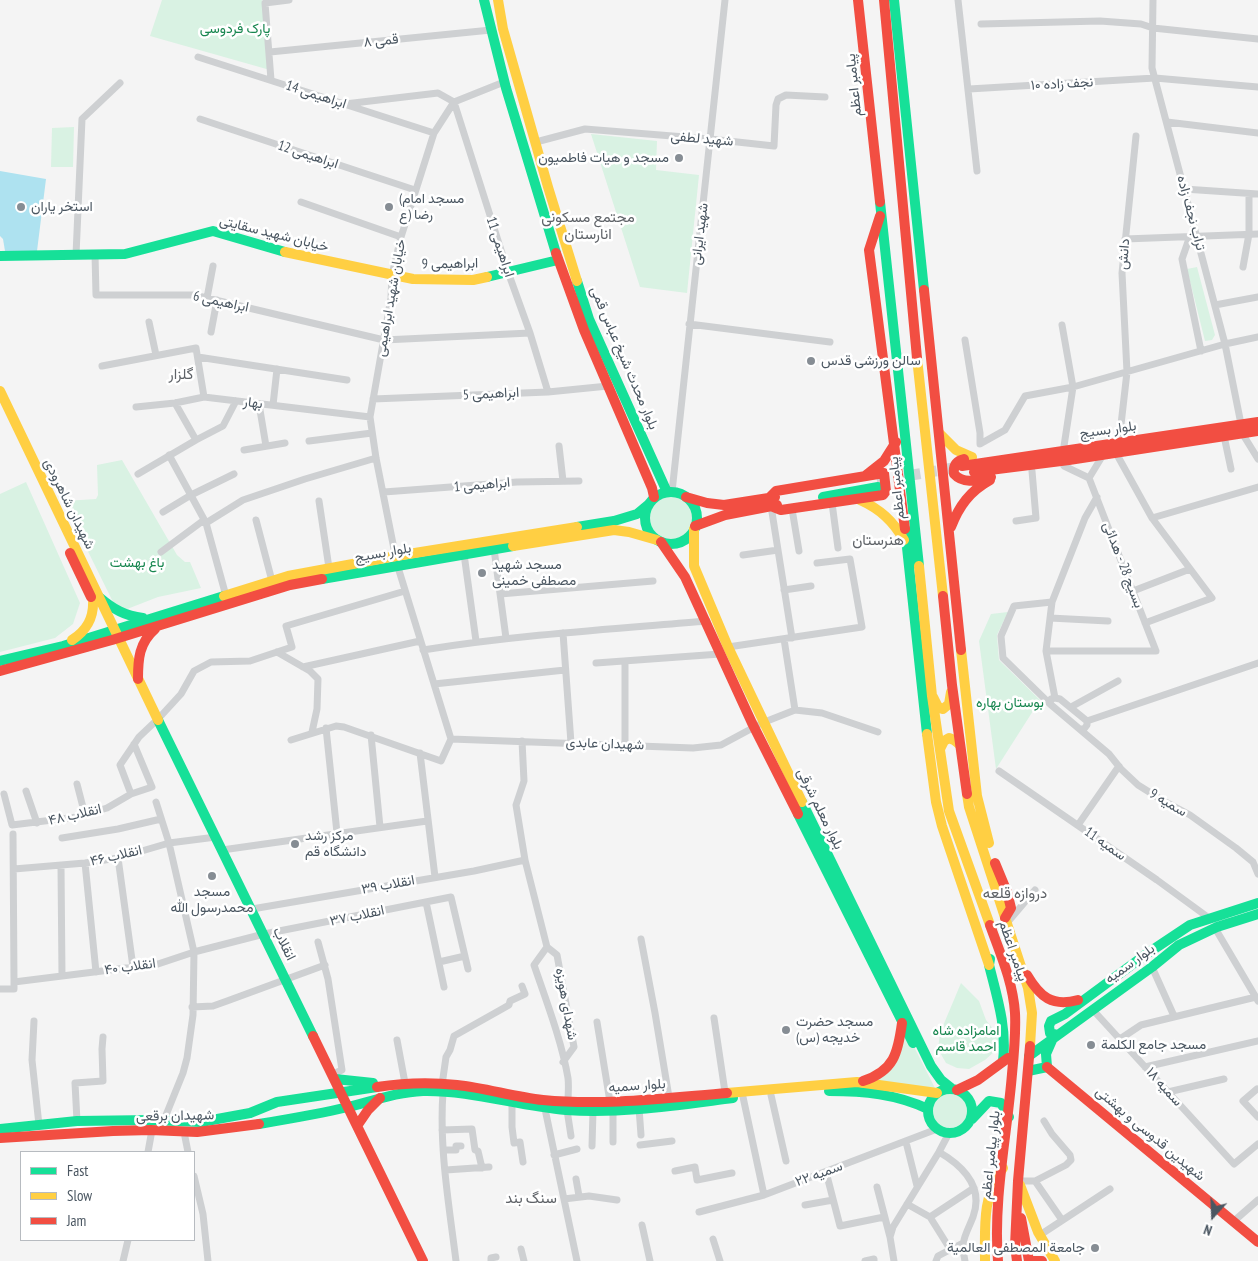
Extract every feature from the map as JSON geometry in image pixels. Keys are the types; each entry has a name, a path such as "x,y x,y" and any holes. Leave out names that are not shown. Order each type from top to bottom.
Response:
{"main road":[{"path":"484,0 504,82 558,260 584,330 652,488 651,501 645,511 646,528 651,535 659,541 674,544 682,541 695,528 713,517 770,502 878,484"},
{"name":"بلوار محدث شیخ عباس قمی","path":"498,0 503,29 570,262 589,319 669,492"},
{"name":"پیامبر اعظم","path":"858,0 882,210 904,470 932,696 949,810 1014,995 1015,1046"},
{"name":"پیامبر اعظم","path":"884,0 903,211 952,685 960,745 969,807 1021,964 1029,994 1032,1013 1029,1056"},
{"path":"894,0 977,796 985,832 1012,908 1006,921"},
{"path":"888,41 899,48"},
{"path":"882,210 869,250 896,442 904,470 908,546 936,802 942,826 989,965 1003,1018 1015,1046 1003,1061 978,1080 954,1089 937,1092 929,1102 928,1109 932,1124 937,1129 949,1133 962,1130 989,1101 995,1100 1001,1103 1009,1117"},
{"path":"903,211 919,236"},
{"name":"خیابان شهید سقایتی","path":"0,256 125,254 213,231 291,254 392,275"},
{"name":"ابراهیمی 9","path":"392,275 414,279 472,280 558,260"},
{"name":"شهیدان شاهرودی","path":"0,391 96,599"},
{"name":"شهیدان شاهرودی","path":"0,406 114,633"},
{"name":"بلوار بسیج","path":"1066,455 1116,453 1224,436 1258,422"},
{"name":"بلوار بسیج","path":"962,470 1066,455 1119,442 1242,429 1258,431"},
{"path":"939,433 956,450 974,457"},
{"path":"865,476 884,461 896,442"},
{"path":"1066,455 1032,471 965,481 956,478 953,470 955,463 961,459 974,457 1066,455"},
{"path":"651,501 669,492 679,493 707,503 724,505 770,502 781,510 792,509 883,495 886,492 884,474 776,491 770,502"},
{"path":"949,531 960,505 969,494 980,485 997,476"},
{"path":"686,497 696,512 695,528"},
{"path":"858,499 873,505 884,513 898,528 908,546"},
{"name":"بلوار بسیج","path":"114,633 290,585 385,562 614,521 637,514 651,501"},
{"name":"بلوار معلم شرقی","path":"695,528 694,566 724,651 758,726 902,1024 937,1092"},
{"name":"بلوار بسیج","path":"401,559 464,554 614,530 629,532 659,541"},
{"name":"بلوار معلم شرقی","path":"659,541 685,577 724,651"},
{"name":"بلوار بسیج","path":"156,622 272,581 330,568 385,562"},
{"path":"63,646 82,634 88,626 96,599 129,617 156,622 140,646 138,679"},
{"path":"0,661 114,633"},
{"path":"0,671 114,633"},
{"name":"انقلاب","path":"114,633 159,718 423,1261"},
{"path":"932,696 938,707 946,708 950,700 952,685"},
{"name":"بلوار معلم شرقی","path":"758,726 931,1066 941,1080 954,1089"},
{"path":"940,749 943,741 950,737 960,745"},
{"name":"بلوار سمیه","path":"1055,1037 1050,1033 1049,1026 1051,1021 1065,1014 1084,998 1175,934 1190,925 1258,903"},
{"name":"بلوار سمیه","path":"1029,1056 1152,967 1179,945 1215,928 1258,914"},
{"path":"989,965 996,940"},
{"path":"1021,964 1030,982 1042,995 1051,1000 1060,1004 1068,1004 1084,998"},
{"path":"1003,1018 1006,1047 1003,1061"},
{"path":"858,1082 880,1075 892,1062 899,1046 902,1024"},
{"path":"1028,1071 1047,1067 1046,1054 1055,1037"},
{"name":"بلوار پیامبر اعظم","path":"998,1261 997,1248 1003,1168 1015,1046"},
{"path":"1017,1261 1015,1246 1018,1182 1029,1056"},
{"name":"شهیدین قدوسی و بهشتی","path":"1047,1067 1234,1220 1258,1242"},
{"path":"334,1077 389,1085"},
{"name":"بلوار سمیه","path":"348,1107 382,1096 457,1086 593,1110 670,1097 858,1082 937,1092"},
{"name":"بلوار سمیه","path":"341,1091 406,1083 545,1108 568,1106 640,1108 743,1097 842,1091 900,1097 928,1109"},
{"path":"363,1089 358,1093 358,1096 366,1101"},
{"path":"954,1089 963,1092 971,1102 972,1114 970,1120"},
{"name":"شهیدان برقعی","path":"0,1138 152,1125 164,1120 201,1122 224,1119 250,1113 277,1102 341,1091"},
{"path":"358,1126 372,1106 382,1096"},
{"name":"شهیدان برقعی","path":"0,1129 76,1122 152,1125 184,1132 202,1132 348,1107"},
{"path":"985,1261 986,1218 990,1187 996,1175 1003,1168"},
{"path":"1018,1182 1040,1235 1046,1261"},
{"path":"1018,1197 1028,1261"}],"street":[{"path":"271,80 265,2 289,0"},
{"name":"شهید ایرانی","path":"669,492 675,468 725,0"},
{"path":"958,0 977,171"},
{"name":"تراب نجف زاده","path":"1154,0 1152,68 1184,189 1193,236 1225,344 1242,429"},
{"path":"981,24 1100,21 1141,24 1153,28 1258,39"},
{"name":"قمی ۸","path":"270,52 492,30"},
{"name":"ابراهیمی 14","path":"198,57 434,132"},
{"name":"نجف زاده ۱۰","path":"969,90 1155,78 1258,87"},
{"path":"345,104 438,93 454,102 504,82"},
{"path":"76,254 82,119 120,83"},
{"name":"شهید لطفی","path":"536,142 585,129 774,146 778,99 786,95 825,97"},
{"name":"خیابان شهید ابراهیمی","path":"451,739 405,591 401,559 376,458 370,417 392,298 392,275 401,237 434,132 454,102"},
{"name":"ابراهیمی 11","path":"454,102 548,392"},
{"name":"ابراهیمی 12","path":"200,120 415,190"},
{"path":"1166,122 1258,133"},
{"name":"دانش","path":"1119,442 1127,372 1122,273 1136,136"},
{"path":"1184,189 1258,194"},
{"path":"1244,267 1249,234 1249,194"},
{"path":"300,202 401,237"},
{"path":"1125,239 1258,234"},
{"path":"1193,236 1182,259 1201,351"},
{"name":"ابراهیمی 6","path":"95,254 96,294 194,295 384,340 530,333"},
{"path":"207,298 213,266"},
{"path":"1215,305 1258,297"},
{"path":"211,332 218,300"},
{"path":"149,322 156,356"},
{"path":"689,324 830,342"},
{"path":"1062,325 1073,387 1066,455 1089,478 1103,454"},
{"path":"965,340 980,433 980,444 1005,430 1025,396 1073,387 1180,356 1258,337"},
{"path":"102,366 196,348 204,397"},
{"path":"198,357 347,380"},
{"path":"273,405 277,369"},
{"name":"ابراهیمی 5","path":"373,399 548,392 608,386"},
{"name":"بهار","path":"136,407 175,403 204,397 370,417"},
{"path":"138,474 223,426 236,401"},
{"path":"175,403 196,440"},
{"path":"259,404 266,446"},
{"path":"1242,429 1258,459"},
{"path":"309,441 372,433"},
{"path":"1224,436 1231,469"},
{"path":"244,450 285,443"},
{"path":"559,446 563,481"},
{"path":"1116,453 1152,518 1212,598 1145,623"},
{"path":"169,455 205,522 226,596"},
{"path":"161,552 205,522 243,500 376,458"},
{"path":"659,472 675,468"},
{"path":"1016,521 1036,518 1032,471"},
{"path":"163,512 191,495 234,474"},
{"name":"بسیج 28 - هدائی","path":"1046,651 1156,651 1089,478"},
{"name":"ابراهیمی 1","path":"384,492 517,482 579,481"},
{"path":"1152,518 1258,487"},
{"path":"1055,698 1046,651 1052,602 1085,518 1096,497"},
{"path":"319,501 330,568"},
{"path":"770,502 784,590 795,710 822,713 878,732"},
{"path":"832,503 838,548"},
{"path":"792,509 799,551"},
{"path":"256,520 272,581"},
{"path":"494,549 506,638"},
{"path":"743,555 778,550"},
{"path":"464,554 476,642"},
{"path":"596,663 626,662 724,651 788,638 862,627 850,559 817,563"},
{"path":"1133,591 1190,569"},
{"path":"500,594 653,580"},
{"path":"784,590 812,586"},
{"path":"131,794 120,765 139,737 181,694 194,671 202,666 221,661 250,661 277,652 292,646 286,626 405,591"},
{"path":"1052,602 1014,606 1001,636 1003,658 1050,704 1051,699 1060,699 1087,721"},
{"path":"1050,618 1108,621"},
{"path":"423,650 506,638 707,621"},
{"path":"563,633 571,743"},
{"path":"303,667 420,641"},
{"path":"277,652 316,675 318,679 317,709 312,732"},
{"path":"625,745 626,662"},
{"path":"1087,721 1258,662"},
{"path":"434,684 565,670"},
{"path":"1071,707 1118,681"},
{"name":"سمیه 9","path":"1050,704 1109,754 1138,785 1190,815 1236,848 1252,862 1258,874"},
{"name":"شهیدان عابدی","path":"451,739 693,748 721,745 795,710"},
{"path":"1080,729 1084,729 1087,721"},
{"path":"291,740 326,728 344,727 441,761 451,739"},
{"path":"326,728 337,833"},
{"path":"371,735 380,827"},
{"name":"شهدای هویزه","path":"522,741 524,781 516,805 525,860 547,947 557,955 574,1047 563,1062"},
{"name":"انقلاب ۴۸","path":"4,794 12,826 77,817 107,808 131,794 152,787 134,744"},
{"path":"420,753 435,877"},
{"path":"1078,825 1119,766"},
{"name":"سمیه 11","path":"999,771 1209,918"},
{"path":"77,784 85,815"},
{"path":"26,792 36,823"},
{"path":"156,802 169,843 194,952 192,1007 186,1058 183,1073 164,1120"},
{"path":"62,838 118,829 161,819"},
{"path":"222,850 427,821"},
{"path":"13,834 14,982"},
{"name":"انقلاب ۴۶","path":"14,869 85,864 118,858 169,843 216,837"},
{"path":"118,858 133,967"},
{"name":"انقلاب ۳۹","path":"252,910 525,860"},
{"path":"85,864 96,972"},
{"path":"61,866 62,976"},
{"path":"1006,921 1035,890"},
{"name":"انقلاب ۳۷","path":"264,934 451,897 465,956"},
{"path":"426,902 444,987"},
{"path":"1120,1040 1141,1025 1174,1016 1257,999 1215,928"},
{"name":"انقلاب ۴۰","path":"0,989 14,989 14,982 158,964 194,952 264,934"},
{"path":"641,939 670,1097"},
{"path":"318,942 325,965 342,1070 334,1077"},
{"path":"547,947 534,965 568,1078 571,1136"},
{"path":"439,962 465,956 468,969"},
{"path":"192,1007 213,1006 325,965"},
{"path":"1152,967 1174,1016"},
{"path":"456,1261 442,1130 442,1088 446,1057 454,1036 502,1009 510,1001 525,994 522,986"},
{"name":"سمیه ۱۸","path":"1093,1010 1234,1164 1258,1144"},
{"path":"714,1018 725,1092"},
{"path":"34,1021 32,1060 38,1125"},
{"path":"598,1022 612,1106 613,1142"},
{"path":"76,1122 75,1083 103,1081 103,1037"},
{"path":"397,1040 406,1083"},
{"path":"1145,1067 1258,1041"},
{"path":"1168,1092 1224,1079"},
{"path":"1257,1089 1243,1101 1258,1117"},
{"path":"772,1095 786,1161"},
{"path":"743,1097 764,1195"},
{"path":"512,1103 514,1143 520,1142 524,1162"},
{"path":"545,1108 577,1261"},
{"path":"640,1108 641,1135"},
{"path":"592,1146 593,1110"},
{"path":"1018,1182 1035,1181 1066,1165 1071,1160 1070,1155 1052,1134 1044,1121"},
{"path":"148,1151 152,1125"},
{"path":"442,1130 472,1129 475,1150 478,1151 485,1168 446,1170"},
{"name":"سمیه ۲۲","path":"699,1212 764,1195 937,1129"},
{"path":"184,1132 188,1151"},
{"path":"890,1237 898,1218 949,1133"},
{"path":"640,1145 672,1141"},
{"path":"906,1142 917,1186"},
{"path":"444,1150 456,1150 456,1146 460,1146"},
{"path":"554,1155 577,1149"},
{"path":"939,1152 954,1160 968,1174 974,1188 977,1204 965,1233 963,1243 965,1261"},
{"path":"675,1171 695,1167 697,1180 732,1173"},
{"path":"826,1172 840,1226 884,1217"},
{"path":"576,1179 579,1196"},
{"path":"195,1180 203,1214 208,1261"},
{"path":"1035,1181 1062,1220"},
{"path":"877,1187 894,1261"},
{"path":"930,1217 974,1188"},
{"path":"1040,1235 1110,1189"},
{"path":"564,1199 579,1196 617,1200"},
{"path":"805,1205 833,1200"},
{"path":"1234,1220 1258,1200"},
{"path":"907,1204 930,1217 950,1249"},
{"path":"642,1225 650,1261"},
{"path":"714,1239 720,1261"},
{"path":"123,1261 128,1241"},
{"path":"936,1261 938,1256 963,1243"},
{"path":"521,1249 524,1261"},
{"path":"865,1261 874,1259 874,1261"}],"green space":[{"name":"پارک فردوسی","path":"162,0 262,0 270,70 150,36"},
{"path":"74,127 73,167 51,167 52,128"},
{"path":"591,134 657,141 656,170 699,175 687,293 640,287"},
{"path":"1197,267 1215,335 1212,340 1205,341 1187,269"},
{"name":"باغ بهشت","path":"122,460 177,555 185,562 190,562 201,588 158,597 122,611 115,606 64,503 65,501 96,499 98,495 97,465"},
{"path":"26,482 80,603 73,624 55,638 0,652 0,494"},
{"path":"671,496 683,500 689,506 693,518 689,530 683,536 671,540 659,536 653,530 649,518 653,506 659,500"},
{"name":"بوستان بهاره","path":"1008,612 997,635 999,660 1040,700 996,769 979,641 991,614"},
{"name":"امامزاده شاه احمد قاسم","path":"961,983 979,1001 986,1020 1004,1043 985,1060 969,1069 957,1068 946,1063 938,1049 940,1033"},
{"path":"902,1023 937,1092 871,1079 887,1069"},
{"path":"950,1094 957,1095 962,1099 966,1104 966,1118 962,1123 957,1127 950,1128 943,1127 938,1123 934,1118 933,1111 934,1104 938,1099 943,1095"}],"water":[{"name":"استخر یاران","path":"0,171 46,179 37,251 5,251 3,239 0,236"}],"tunnel":[{"path":"877,481 953,468"}],"traffic: fast":[{"path":"484,0 506,88 556,253"},
{"path":"894,0 924,290"},
{"path":"880,202 919,566"},
{"path":"0,256 125,254 213,231 285,252"},
{"path":"487,277 558,260"},
{"path":"577,281 589,319 667,492"},
{"path":"823,497 878,487"},
{"path":"671,492 685,496 693,504 697,518 693,532 685,540 671,544 657,540 649,532 645,518 649,504 657,496 671,492"},
{"path":"577,527 614,521 637,514 649,504"},
{"path":"905,529 927,734"},
{"path":"322,579 513,546"},
{"path":"0,661 63,646 224,596"},
{"path":"99,597 109,605 130,616 143,618"},
{"path":"158,720 313,1036"},
{"path":"802,802 931,1066 941,1080 951,1088"},
{"path":"798,814 913,1043"},
{"path":"1058,1035 1050,1033 1049,1026 1051,1021 1065,1014 1145,955 1190,925 1258,903"},
{"path":"1029,1056 1152,967 1179,945 1217,927 1258,914"},
{"path":"990,959 989,965 998,1000 1004,1036 1003,1061"},
{"path":"1047,1067 1046,1054 1053,1038"},
{"path":"1028,1071 1047,1067"},
{"path":"335,1079 373,1083"},
{"path":"0,1129 77,1121 152,1120 201,1122 250,1113 277,1102 377,1087"},
{"path":"954,1089 966,1095 971,1102 972,1111 971,1120 966,1127 959,1132 946,1133 934,1127 929,1120 928,1107 934,1095 941,1090 954,1089"},
{"path":"259,1124 326,1112 394,1095 423,1091 459,1093 548,1108 587,1111 650,1108 733,1098"},
{"path":"829,1091 880,1094 928,1109"},
{"path":"972,1119 989,1101 1001,1103 1009,1117"}],"traffic: slow":[{"path":"498,0 503,29 577,281"},
{"path":"285,252 413,279 473,280 487,277"},
{"path":"917,358 943,596"},
{"path":"0,391 158,720"},
{"path":"939,433 956,450 972,457"},
{"path":"860,500 874,507 885,516 904,540"},
{"path":"224,596 288,576 396,556 577,527"},
{"path":"694,529 694,566 728,647 802,802"},
{"path":"513,546 614,530 657,540"},
{"path":"919,566 932,696 949,811 990,925"},
{"path":"72,640 86,628 91,618 93,600"},
{"path":"961,650 977,796 989,843"},
{"path":"933,697 938,707 943,709 949,704 951,692"},
{"path":"927,734 936,802 942,826 989,965"},
{"path":"940,749 944,741 949,738 960,745"},
{"path":"967,794 969,807 1028,988 1032,1013 1030,1046"},
{"path":"727,1093 857,1082 937,1093"},
{"path":"985,1261 985,1224 988,1201 991,1189 1003,1168"},
{"path":"1020,1185 1038,1232 1055,1261"}],"traffic: jam":[{"path":"858,0 880,202"},
{"path":"884,0 917,358"},
{"path":"880,216 869,250 905,529"},
{"path":"556,253 584,330 652,488 654,497"},
{"path":"924,290 961,650"},
{"path":"962,466 1258,422"},
{"path":"974,472 1069,460 1258,431"},
{"path":"865,476 884,461 896,442"},
{"path":"964,459 959,461 954,469 954,474 962,480 971,481 991,477"},
{"path":"769,498 776,491 884,473 886,491 883,495 781,510 771,506"},
{"path":"951,527 966,500 990,480"},
{"path":"686,497 707,503 724,505 775,497"},
{"path":"695,526 725,515 777,505"},
{"path":"661,542 685,577 752,723 798,814"},
{"path":"70,553 91,597"},
{"path":"0,671 112,640 290,585 322,579"},
{"path":"943,596 952,685 967,794"},
{"path":"138,679 140,652 146,640 155,629"},
{"path":"995,863 1007,892 1011,908 1005,918"},
{"path":"990,925 1009,979 1014,1001 1015,1021 1013,1066 997,1215 998,1261"},
{"path":"1027,975 1042,994 1054,1001 1069,1002 1078,1000"},
{"path":"863,1081 882,1072 893,1060 899,1043 902,1023"},
{"path":"313,1036 423,1261"},
{"path":"1017,1261 1015,1246 1018,1181 1030,1046"},
{"path":"957,1090 978,1080 1008,1058"},
{"path":"1047,1067 1258,1242"},
{"path":"377,1087 417,1083 447,1084 468,1086 521,1097 566,1102 635,1101 727,1093"},
{"path":"357,1126 368,1110 380,1098"},
{"path":"0,1138 113,1131 197,1132 259,1124"},
{"path":"1021,1218 1029,1261"},
{"path":"1033,1261 1042,1261"}],"place":[{"name":"مسجد و هیات فاطمیون","path":"679,158"},
{"name":"استخر یاران","path":"21,207"},
{"name":"(مسجد امام رضا (ع","path":"389,207"},
{"name":"سالن ورزشی قدس","path":"811,361"},
{"name":"مسجد شهید مصطفی خمینی","path":"482,573"},
{"name":"مرکز رشد دانشگاه قم","path":"295,844"},
{"name":"مسجد محمدرسول الله","path":"212,876"},
{"name":"مسجد حضرت خدیجه (س)","path":"786,1030"},
{"name":"مسجد جامع الکلمة","path":"1091,1045"},
{"name":"جامعة المصطفی العالمیة","path":"1095,1248"}],"district":[{"name":"مجتمع مسکونی انارستان","path":"588,226"},
{"name":"گلزار","path":"181,375"},
{"name":"هنرستان","path":"878,541"},
{"name":"دروازه قلعه","path":"1015,894"},
{"name":"سنگ بند","path":"531,1199"}]}
